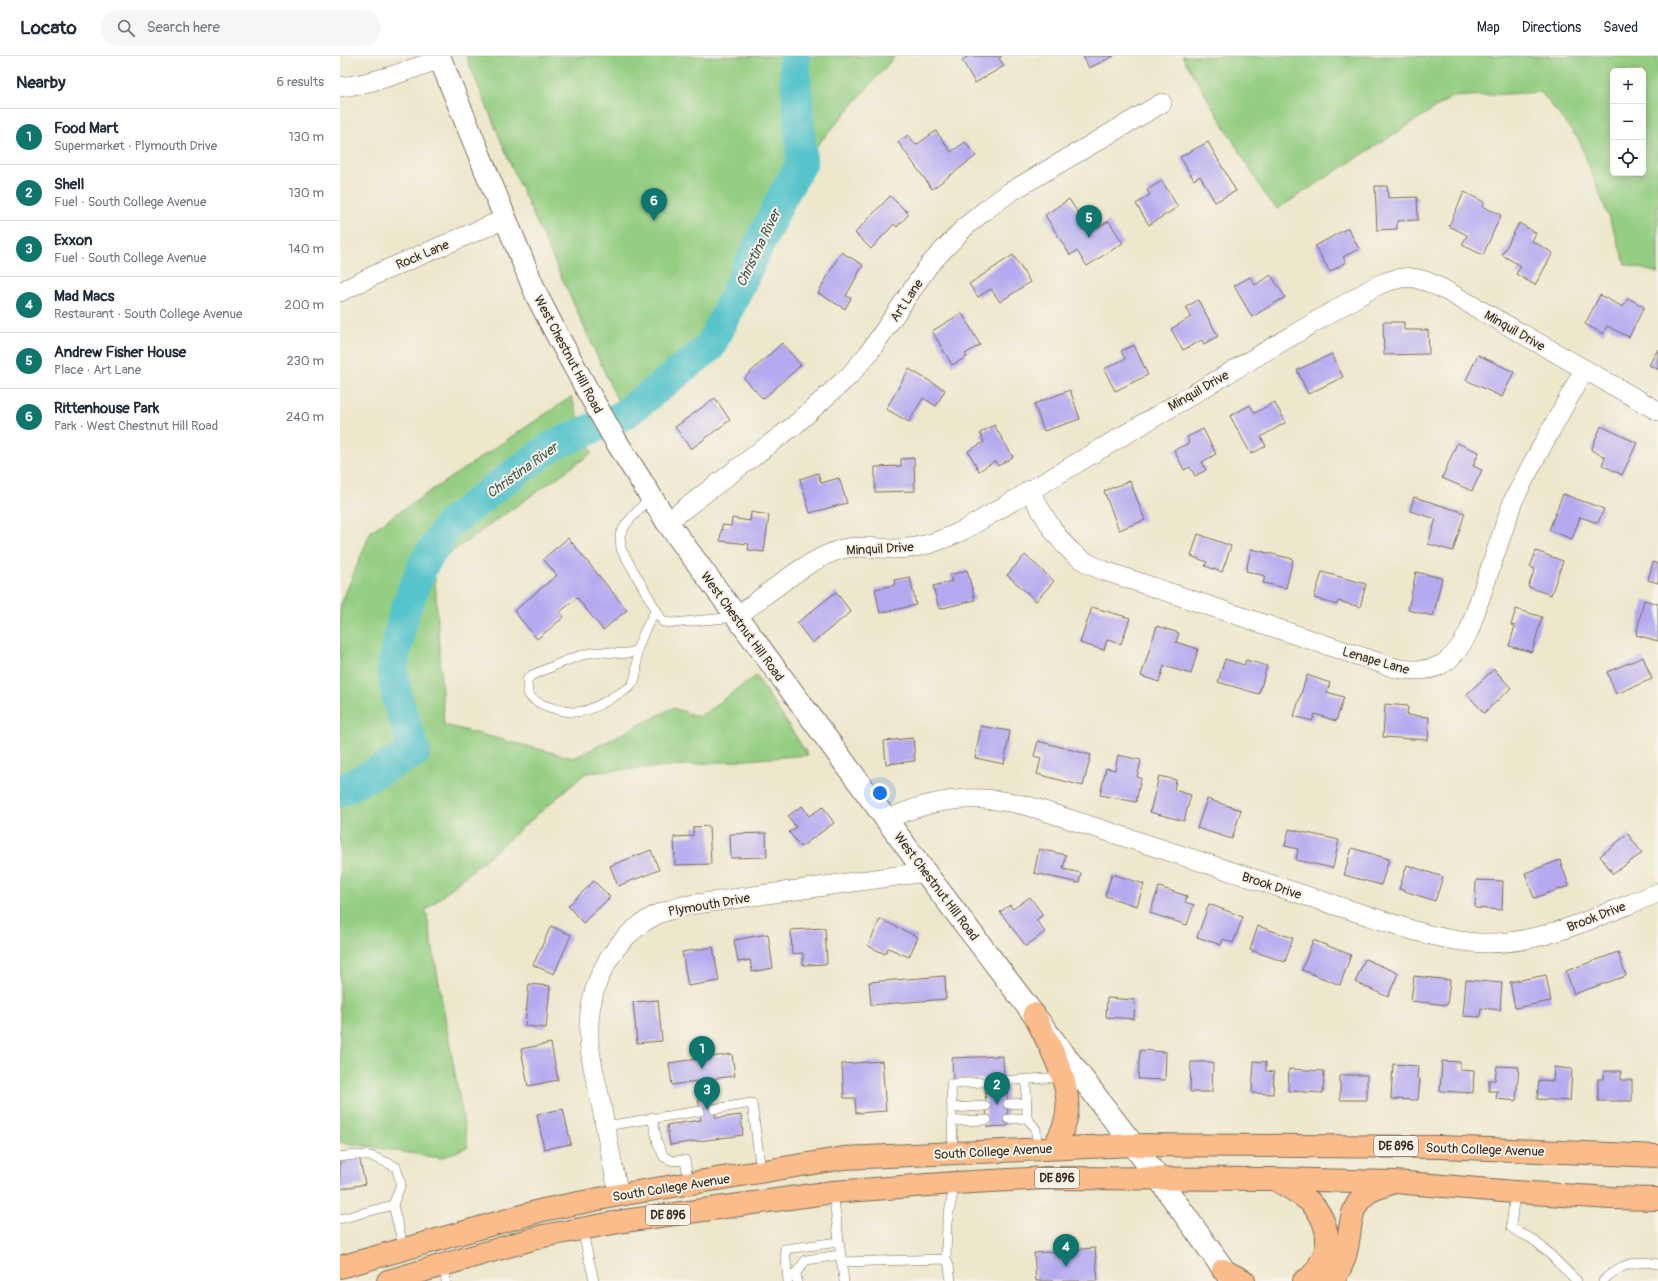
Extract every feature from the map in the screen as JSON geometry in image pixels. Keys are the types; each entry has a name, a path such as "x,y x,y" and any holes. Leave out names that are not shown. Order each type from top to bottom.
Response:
{"main road":[{"path":"1034,1014 1063,1077 1068,1100 1066,1122 1045,1148"},
{"name":"South College Avenue","path":"340,1267 543,1210 620,1195 844,1158 1134,1145 1441,1147 1658,1156"},
{"name":"South College Avenue","path":"394,1280 446,1273 543,1236 624,1221 833,1192 955,1183 1046,1178 1275,1179 1395,1182 1515,1192 1611,1198 1658,1199"},
{"path":"1275,1179 1308,1201 1317,1210 1325,1226 1328,1239 1326,1253 1318,1268 1307,1280 1304,1281"},
{"path":"1333,1281 1342,1268 1347,1247 1349,1227 1354,1209 1364,1196 1374,1189 1395,1182"},
{"path":"1228,1275 1244,1281"}],"street":[{"path":"340,87 387,78 440,57"},
{"name":"West Chestnut Hill Road","path":"440,57 537,296 616,441 667,522 886,820 1134,1145 1228,1275"},
{"name":"Art Lane","path":"667,522 796,424 849,376 868,354 929,265 952,240 988,208 1010,192 1162,103"},
{"name":"Rock Lane","path":"340,292 381,272 506,219"},
{"name":"Minquil Drive","path":"736,617 805,567 833,552 848,548 895,549 929,545 964,530 1029,490 1374,287 1389,280 1405,277 1418,278 1431,283 1658,411"},
{"name":"Lenape Lane","path":"1029,490 1061,540 1072,552 1084,561 1102,570 1395,668 1420,671 1432,669 1453,656 1462,646 1469,631 1513,501 1584,370"},
{"name":"Brook Drive","path":"886,820 917,808 950,800 986,798 1013,802 1412,930 1434,936 1468,942 1504,943 1543,936 1658,893"},
{"name":"Plymouth Drive","path":"620,1195 605,1126 589,1038 589,1015 594,992 611,953 643,922 660,913 682,906 925,872"}],"lane":[{"path":"651,496 626,524 620,535 621,549 663,622 673,623 736,617"},
{"path":"637,650 627,653 596,652 578,657 532,675 527,680 527,690 530,696 536,701 550,707 576,712 584,711 601,704 631,687 634,682 636,672 637,650 644,632 656,609"},
{"path":"953,1153 951,1084 1063,1077"},
{"path":"1026,1080 1027,1118 1036,1129 1045,1148"},
{"path":"714,1109 752,1103 761,1172"},
{"path":"1008,1104 1026,1103"},
{"path":"952,1108 986,1106"},
{"path":"605,1126 652,1117 700,1111"},
{"path":"652,1117 658,1144 664,1157 674,1161 686,1160 689,1184"},
{"path":"1008,1119 1027,1118"},
{"path":"952,1121 987,1120"},
{"path":"340,1157 356,1154 375,1157 396,1167 401,1184 393,1205 404,1249"},
{"path":"951,1281 949,1266 946,1259 947,1222 955,1183"},
{"path":"833,1192 844,1281"},
{"path":"1515,1192 1512,1228 1518,1233 1527,1236 1536,1242 1577,1281"},
{"path":"340,1219 393,1205"},
{"path":"582,1229 594,1281"},
{"path":"788,1281 785,1249 839,1242"},
{"path":"797,1281 796,1273 806,1260 946,1259"},
{"path":"1603,1281 1610,1273 1627,1263 1640,1262 1658,1264"}],"green space":[{"path":"466,56 895,56 802,163 782,197 710,347 624,415 513,170"},
{"path":"1182,56 1658,56 1658,273 1625,264 1579,140 1541,92 1452,97 1277,209 1266,196"},
{"path":"571,397 592,453 434,564 444,725 574,758 673,708 699,717 756,676 808,755 586,773 426,910 468,1147 440,1158 340,1142 340,607 371,531"}],"building":[{"path":"969,56 1002,56 999,58 1004,66 975,83 962,60"},
{"path":"1083,56 1114,56 1089,68"},
{"path":"936,131 951,152 965,142 976,156 932,189 898,142 908,135 916,145"},
{"path":"1208,142 1236,191 1215,202 1200,176 1194,180 1180,157"},
{"path":"1162,181 1178,207 1149,225 1136,204 1150,195 1147,190"},
{"path":"1375,186 1387,186 1388,198 1417,197 1418,220 1397,221 1397,229 1377,230"},
{"path":"1464,192 1484,202 1482,206 1501,215 1483,255 1462,245 1467,235 1449,226"},
{"path":"890,196 909,214 897,227 894,224 871,249 855,233"},
{"path":"1069,199 1090,232 1109,221 1123,243 1087,266 1077,251 1070,255 1045,215"},
{"path":"1519,223 1536,233 1532,241 1553,253 1535,285 1516,274 1521,266 1502,255"},
{"path":"1348,228 1359,249 1343,257 1346,262 1330,272 1315,246"},
{"path":"841,252 863,265 846,296 851,298 845,309 818,293"},
{"path":"1013,255 1030,282 1000,302 991,289 978,297 969,284"},
{"path":"1271,275 1285,297 1252,317 1234,286 1250,277 1255,285"},
{"path":"1600,295 1623,307 1628,298 1644,307 1629,337 1607,326 1603,334 1585,324"},
{"path":"1198,300 1218,336 1204,344 1202,340 1183,350 1171,329 1191,317 1186,307"},
{"path":"962,313 980,345 965,354 967,357 952,365 932,331"},
{"path":"1383,322 1404,322 1404,330 1428,330 1429,354 1384,355"},
{"path":"782,343 801,365 763,399 744,378"},
{"path":"1134,345 1148,375 1115,391 1104,369 1125,359 1121,351"},
{"path":"1658,349 1658,369 1649,365"},
{"path":"1332,354 1343,377 1308,394 1297,370"},
{"path":"1478,355 1514,372 1502,397 1466,380"},
{"path":"909,369 945,390 936,406 923,398 909,422 886,409"},
{"path":"1070,390 1080,419 1044,431 1034,404"},
{"path":"715,398 730,420 691,449 675,427"},
{"path":"1274,402 1286,422 1261,437 1266,446 1251,454 1230,416 1250,405 1255,413"},
{"path":"994,425 1013,457 998,466 995,461 979,471 968,451 984,442 980,433"},
{"path":"1601,426 1637,443 1622,475 1602,465 1605,457 1591,450"},
{"path":"1203,429 1216,454 1202,462 1206,470 1195,476 1190,467 1184,470 1174,450 1189,443 1187,437"},
{"path":"1457,443 1479,452 1473,466 1482,470 1472,491 1442,478"},
{"path":"914,458 915,491 875,492 875,467 901,466 901,459"},
{"path":"818,473 821,483 839,478 847,503 810,513 800,479"},
{"path":"1130,481 1145,520 1119,530 1104,491"},
{"path":"1563,494 1604,509 1598,523 1580,517 1572,539 1549,530"},
{"path":"1414,497 1465,513 1453,551 1428,544 1436,519 1410,511"},
{"path":"751,512 769,515 764,552 748,550 749,544 720,541 722,525 731,526 732,518 750,521"},
{"path":"1198,534 1231,546 1222,572 1205,566 1207,562 1191,556"},
{"path":"568,538 627,610 603,630 577,598 560,612 564,617 537,639 514,611 557,575 543,559"},
{"path":"1251,549 1293,559 1286,588 1263,583 1265,576 1246,571"},
{"path":"1536,551 1563,561 1551,595 1528,587 1535,569 1530,567"},
{"path":"1025,555 1054,581 1036,601 1007,575"},
{"path":"1653,562 1658,564 1658,583 1648,580"},
{"path":"967,570 975,600 939,609 933,586 952,581 950,575"},
{"path":"1322,572 1366,584 1360,607 1338,601 1337,605 1314,598"},
{"path":"1416,572 1442,578 1433,616 1408,610"},
{"path":"910,577 916,605 880,613 875,589 895,585 894,580"},
{"path":"836,592 851,612 812,643 797,623"},
{"path":"1644,600 1658,604 1658,641 1636,635"},
{"path":"1092,607 1130,618 1121,644 1107,640 1104,650 1080,643"},
{"path":"1516,609 1542,617 1532,652 1509,646 1515,626 1511,625"},
{"path":"1157,626 1179,633 1176,642 1198,649 1191,674 1164,666 1159,682 1141,676"},
{"path":"1643,657 1652,679 1616,694 1607,672"},
{"path":"1225,659 1244,665 1246,660 1267,666 1259,694 1218,682"},
{"path":"1494,669 1511,688 1484,713 1467,694"},
{"path":"1307,675 1330,683 1327,692 1344,697 1336,721 1315,714 1312,721 1294,716"},
{"path":"1385,704 1408,706 1407,715 1429,717 1428,740 1383,737"},
{"path":"981,726 1010,731 1004,764 975,758"},
{"path":"913,738 915,761 886,764 884,741"},
{"path":"1038,741 1091,755 1083,786 1037,774 1041,758 1034,756"},
{"path":"1118,755 1141,760 1137,777 1141,778 1136,802 1100,795 1106,768 1115,770"},
{"path":"1159,776 1176,780 1174,790 1191,795 1184,821 1150,812"},
{"path":"1207,799 1241,810 1232,839 1197,828"},
{"path":"802,806 809,816 823,807 834,823 801,847 789,832 796,827 788,816"},
{"path":"709,826 711,864 675,865 674,837 693,836 693,827"},
{"path":"1289,829 1339,840 1333,868 1296,860 1298,849 1285,846"},
{"path":"766,833 767,857 731,858 730,834"},
{"path":"1628,834 1642,853 1613,874 1600,856"},
{"path":"1352,848 1389,859 1381,885 1344,875"},
{"path":"1039,849 1066,855 1063,869 1081,873 1079,883 1034,873"},
{"path":"651,850 659,870 618,886 610,866"},
{"path":"1560,860 1569,886 1534,898 1525,873"},
{"path":"1407,865 1443,877 1435,901 1399,889"},
{"path":"1112,874 1144,884 1137,906 1105,896"},
{"path":"1476,880 1503,881 1502,910 1475,908"},
{"path":"594,881 610,897 583,923 568,906"},
{"path":"1159,887 1187,896 1185,902 1194,905 1187,925 1150,913"},
{"path":"1030,897 1043,915 1036,920 1045,932 1026,946 1000,912 1010,905 1013,909"},
{"path":"1209,904 1243,917 1233,943 1223,939 1221,945 1197,937"},
{"path":"880,919 918,937 909,957 888,948 885,954 868,946"},
{"path":"551,926 571,935 554,974 533,965"},
{"path":"1258,926 1293,938 1285,962 1250,950"},
{"path":"825,928 827,964 803,965 803,953 792,954 791,930"},
{"path":"768,934 773,968 752,972 750,960 738,962 734,940"},
{"path":"1313,940 1351,955 1340,985 1302,970"},
{"path":"713,947 719,981 688,986 682,952"},
{"path":"1618,952 1626,976 1574,994 1566,971"},
{"path":"1365,959 1398,973 1388,997 1355,982"},
{"path":"1546,975 1551,1001 1515,1008 1510,982"},
{"path":"945,976 946,999 871,1005 869,982"},
{"path":"1414,976 1450,980 1447,1005 1411,1001"},
{"path":"1466,980 1502,983 1500,1010 1481,1008 1480,1017 1463,1016"},
{"path":"529,984 550,986 546,1028 525,1026"},
{"path":"1107,998 1135,1000 1134,1019 1106,1017"},
{"path":"658,1000 662,1041 637,1043 633,1002"},
{"path":"551,1043 558,1080 528,1086 521,1049"},
{"path":"1140,1050 1166,1052 1165,1080 1138,1079"},
{"path":"732,1054 735,1076 710,1079 714,1109 716,1118 741,1115 743,1135 670,1145 667,1125 701,1120 696,1081 672,1085 669,1063"},
{"path":"1003,1056 1004,1078 953,1080 952,1058"},
{"path":"882,1061 886,1111 856,1113 855,1098 844,1098 842,1064"},
{"path":"1254,1061 1266,1062 1266,1071 1274,1072 1273,1094 1252,1093"},
{"path":"1442,1061 1460,1062 1460,1070 1474,1071 1473,1093 1440,1091"},
{"path":"1191,1062 1213,1062 1212,1092 1190,1092"},
{"path":"1393,1064 1418,1066 1417,1079 1420,1079 1418,1100 1391,1099"},
{"path":"1497,1066 1519,1067 1516,1101 1496,1099 1497,1091 1489,1091 1489,1080 1495,1080"},
{"path":"1554,1067 1572,1069 1570,1101 1537,1099 1539,1080 1553,1081"},
{"path":"1289,1069 1324,1071 1323,1093 1288,1091"},
{"path":"1604,1071 1621,1071 1621,1080 1632,1080 1632,1101 1598,1101 1598,1079 1604,1079"},
{"path":"1340,1075 1367,1075 1367,1100 1340,1100"},
{"path":"1007,1085 1008,1126 987,1127 985,1086"},
{"path":"563,1109 571,1144 544,1149 537,1114"},
{"path":"359,1156 365,1184 340,1189 340,1160"},
{"path":"1095,1248 1098,1281 1036,1281 1034,1253"}],"waterway":[{"name":"Christina River","path":"340,791 415,752 399,705 392,669 404,613 423,565 450,523 504,481 554,445 624,415 710,347 782,197 802,163 794,56"}],"place":[{"name":"Rittenhouse Park","path":"654,221"},
{"name":"Andrew Fisher House","path":"1089,238"},
{"name":"Food Mart","path":"702,1069"},
{"name":"Shell","path":"997,1105"},
{"name":"Exxon","path":"707,1110"},
{"name":"Mad Macs","path":"1066,1267"}]}
